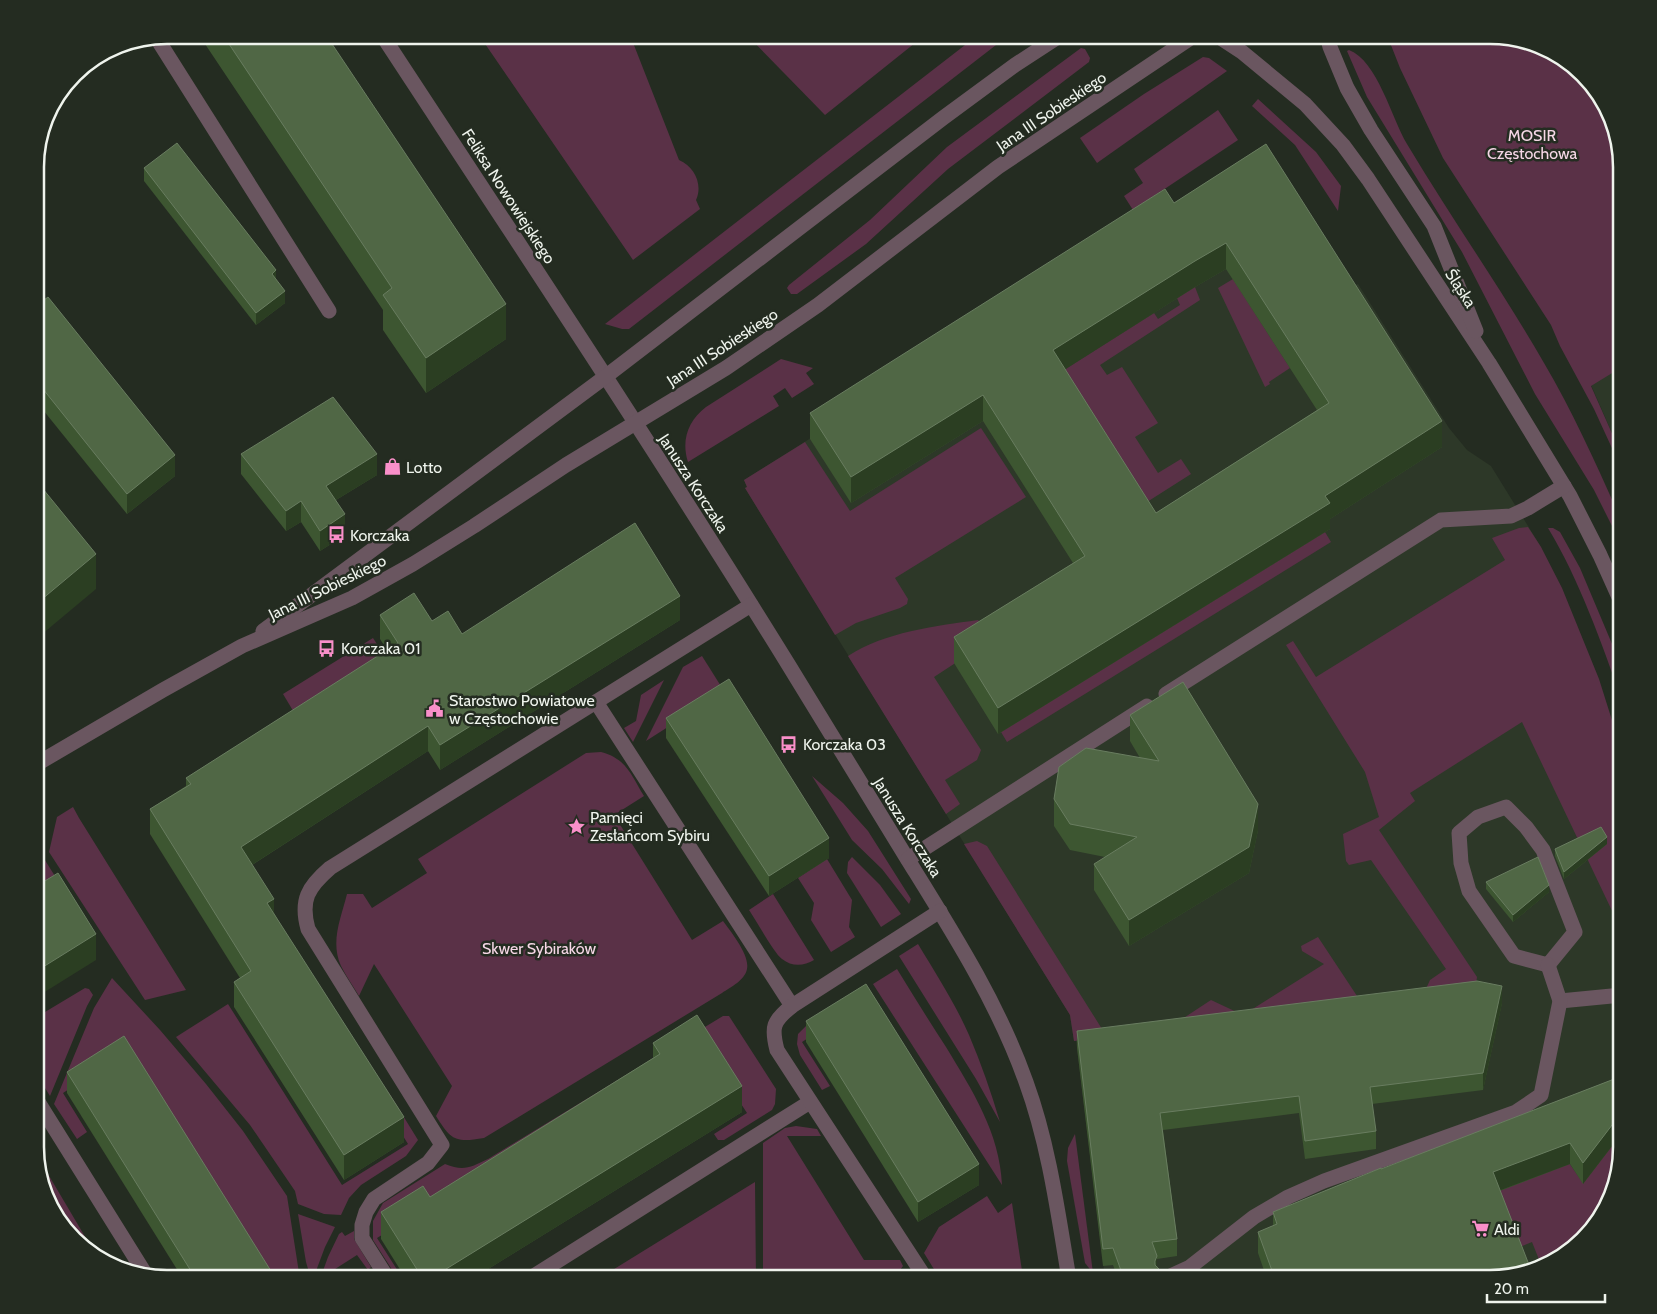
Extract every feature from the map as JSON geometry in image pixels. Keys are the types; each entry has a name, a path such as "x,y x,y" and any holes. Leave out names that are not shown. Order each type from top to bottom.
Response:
{"street":[{"path":"161,44 329,311"},
{"name":"Feliksa Nowowiejskiego","path":"388,44 605,377"},
{"name":"Jana III Sobieskiego","path":"242,646 605,377 943,118 1015,65 1047,44"},
{"name":"Jana III Sobieskiego","path":"44,760 242,646 352,598 413,564 634,422 726,368 818,305 998,168 1182,44"},
{"name":"Śląska","path":"1230,44 1305,104 1343,144 1489,363 1564,486 1600,555 1613,572"},
{"path":"1329,44 1347,88 1371,130 1434,226 1489,363"},
{"name":"Janusza Korczaka","path":"605,377 751,605 940,911 984,988 1026,1082 1043,1140 1068,1270"},
{"path":"908,859 1440,520 1511,516 1564,486"},
{"path":"382,1270 362,1238 362,1225 366,1212 374,1199 428,1163 442,1145 308,929 304,916 304,904 316,880 330,868 751,605"},
{"path":"596,702 792,1006"},
{"path":"1506,807 1526,827 1543,850 1575,932 1548,965 1514,956 1469,891 1461,863 1459,833 1478,817 1506,807"},
{"path":"920,1270 777,1050 772,1034 778,1016 940,911"},
{"path":"1184,1270 1190,1267 1254,1217 1288,1197 1324,1180 1516,1112 1534,1101 1541,1095 1560,1001 1548,965"},
{"path":"1560,1001 1613,996"},
{"path":"543,1270 810,1102"},
{"path":"44,1111 142,1268"}],"shaded area":[{"path":"1144,228 1354,286 1358,284 1449,428 1467,450 1491,466 1541,547 1613,751 1613,1145 1583,1184 1554,1253 1538,1261 1522,1266 1491,1270 1104,1270 1077,1048 1070,1015 745,488 747,487 744,480"},
{"path":"1613,363 1613,435 1591,385"}],"green space":[{"path":"485,44 634,44 679,160 689,167 696,177 699,188 696,200 700,209 633,260"},
{"path":"756,44 914,44 825,115"},
{"path":"966,44 997,44 629,329 605,324"},
{"name":"MOSIR Częstochowa","path":"1391,44 1491,44 1515,46 1538,53 1559,64 1577,80 1597,105 1604,119 1611,142 1613,166 1613,373 1591,386 1613,436 1613,450 1551,325 1443,158"},
{"path":"1081,48 1085,49 1090,58 1089,62 948,169 866,244 797,294 791,294 787,288 789,285 870,220 947,147"},
{"path":"1349,50 1359,56 1368,65 1383,91 1407,144 1528,335 1555,382 1613,502 1613,528 1594,490 1535,394 1462,252 1367,97 1347,51"},
{"path":"1203,57 1209,58 1227,71 1097,163 1080,138 1144,94"},
{"path":"1258,99 1316,152 1341,186 1338,211 1295,145 1252,106"},
{"path":"1218,110 1238,140 1133,210 1124,196 1143,183 1134,169"},
{"path":"1233,279 1290,368 1269,382 1270,384 1265,387 1218,288"},
{"path":"1195,287 1200,300 1100,365 1107,375 1122,367 1158,423 1135,437 1158,473 1181,459 1191,474 1136,509 1053,377 1154,313 1158,319 1180,305 1177,298"},
{"path":"781,359 813,368 806,373 814,384 792,398 785,388 773,396 779,406 688,462 685,446 686,439 691,425 700,412"},
{"path":"981,428 1026,497 895,578 908,599 907,604 856,623 835,635 745,488 747,487 744,480 805,442 850,511"},
{"path":"1528,527 1541,547 1562,588 1599,679 1613,723 1613,913 1522,722 1410,793 1415,801 1379,830 1477,977 1475,992 1074,1041 1070,1015 964,844 977,841 987,846 1102,1029 1176,1023 1211,1000 1243,1015 1324,964 1302,951 1301,946 1318,937 1359,999 1425,991 1430,980 1446,969 1371,860 1349,865 1346,861 1343,834 1379,817 1365,772 1286,645 1293,641 1316,677 1505,560 1492,538 1519,528"},
{"path":"1548,528 1553,528 1560,532 1580,568 1613,646 1613,675 1580,590"},
{"path":"1325,532 1331,542 1007,742 1001,732"},
{"path":"978,620 992,639 934,677 981,750 977,760 945,780 960,804 946,814 848,656 878,641 911,631"},
{"path":"373,638 388,661 298,719 283,694"},
{"path":"702,656 724,691 646,741 683,667"},
{"path":"664,680 633,742 624,728 636,721 641,695"},
{"name":"Skwer Sybiraków","path":"601,752 623,763 644,796 614,815 692,940 723,921 746,957 746,973 737,983 722,993 484,1138 460,1140 450,1135 436,1116 452,1086 374,964 359,996 341,966 336,948 336,939 347,894 363,894 372,908 427,873 418,859 586,753"},
{"path":"812,776 843,803 868,831 911,899 909,904 882,869 852,840"},
{"path":"73,807 186,990 145,1000 49,852 57,817"},
{"path":"852,857 880,885 901,914 881,927 847,873 848,862"},
{"path":"44,859 58,881 44,900"},
{"path":"827,859 852,900 849,927 855,937 831,952 811,920 814,903 798,878"},
{"path":"773,894 814,960 798,965 786,962 779,956 765,936 749,910"},
{"path":"918,944 964,1023 986,1078 1000,1122 976,1079 899,956"},
{"path":"897,969 975,1096 996,1148 1002,1185 873,984"},
{"path":"112,978 160,1030 243,1131 287,1196 299,1270 261,1270 124,1053 63,1093 87,1132 77,1139 54,1104 94,1008"},
{"path":"85,988 89,989 93,995 50,1096 44,1086 44,1013"},
{"path":"864,1002 802,1042 830,1086 822,1090 800,1055 797,1044 798,1034 807,1025"},
{"path":"228,1004 342,1185 408,1144 380,1099 389,1093 418,1140 406,1156 361,1185 349,1198 341,1215 324,1214 298,1204 295,1191 250,1125 176,1037"},
{"path":"723,1016 729,1016 776,1089 775,1104 772,1110 724,1140 718,1140 714,1134 747,1113 698,1038 377,1238 397,1270 392,1270 373,1240 373,1221 383,1203 445,1164 457,1168 467,1168 488,1159"},
{"path":"796,1126 817,1129 821,1136 787,1136 864,1260 900,1260 903,1266 900,1270 763,1270 763,1143 785,1128"},
{"path":"1075,1134 1093,1270 1085,1263 1067,1161 1068,1148"},
{"path":"1613,1145 1611,1172 1607,1187 1593,1216 1565,1245 1539,1260 1532,1242 1515,1249 1345,1270 1295,1270 1553,1170 1567,1160 1583,1183"},
{"path":"46,1170 87,1240 64,1216 53,1195"},
{"path":"755,1182 756,1270 613,1270"},
{"path":"987,1196 998,1213 1012,1203 1022,1270 934,1270 924,1253 939,1227"},
{"path":"298,1214 335,1227 316,1270 308,1270"},
{"path":"354,1231 354,1239 371,1267 368,1270 357,1255 334,1270 323,1270 339,1234 342,1232 345,1236"}],"building":[{"path":"229,44 332,44 506,304 426,358 383,295 392,288"},
{"path":"177,143 276,270 272,274 285,291 256,313 144,168"},
{"path":"1266,144 1442,421 1325,496 1330,503 998,708 954,637 1085,556 983,395 851,477 810,413 1165,189 1174,203","holes":["1226,243 1329,403 1156,513 1053,350"]},
{"path":"48,297 175,455 127,494 44,390 44,300"},
{"path":"333,397 377,454 326,486 345,514 320,531 301,501 286,511 241,454"},
{"path":"44,490 96,554 44,597"},
{"path":"635,523 680,596 440,745 428,726 241,847 274,899 267,903 404,1117 344,1155 234,982 251,971 150,809 191,784 186,778 398,643 380,615 414,593 432,621 448,611 462,634"},
{"path":"729,679 829,838 769,876 666,718"},
{"path":"1183,682 1258,804 1249,847 1129,920 1094,864 1137,837 1070,824 1054,799 1059,767 1086,748 1159,761 1130,715"},
{"path":"1601,827 1607,837 1564,872 1555,849"},
{"path":"1538,857 1549,885 1513,915 1486,882"},
{"path":"58,873 96,934 44,966 44,882"},
{"path":"1477,981 1502,986 1483,1073 1370,1087 1376,1131 1305,1141 1299,1096 1160,1113 1177,1239 1152,1242 1157,1256 1155,1265 1160,1270 1121,1270 1113,1248 1103,1249 1077,1031"},
{"path":"866,984 979,1164 918,1202 806,1021"},
{"path":"697,1015 742,1086 445,1270 417,1270 381,1212 423,1186 430,1197 660,1054 653,1043"},
{"path":"124,1036 270,1270 190,1270 67,1072"},
{"path":"1613,1079 1613,1124 1583,1163 1570,1143 1493,1172 1529,1264 1507,1269 1491,1270 1272,1270 1258,1232 1277,1224 1273,1212"}],"place":[{"name":"Lotto","path":"392,467"},
{"name":"Korczaka","path":"336,535"},
{"name":"Korczaka 01","path":"327,648"},
{"name":"Starostwo Powiatowe w Częstochowie","path":"435,709"},
{"name":"Korczaka 03","path":"789,744"},
{"name":"Pamięci Zesłańcom Sybiru","path":"576,826"},
{"name":"Aldi","path":"1480,1229"}]}
